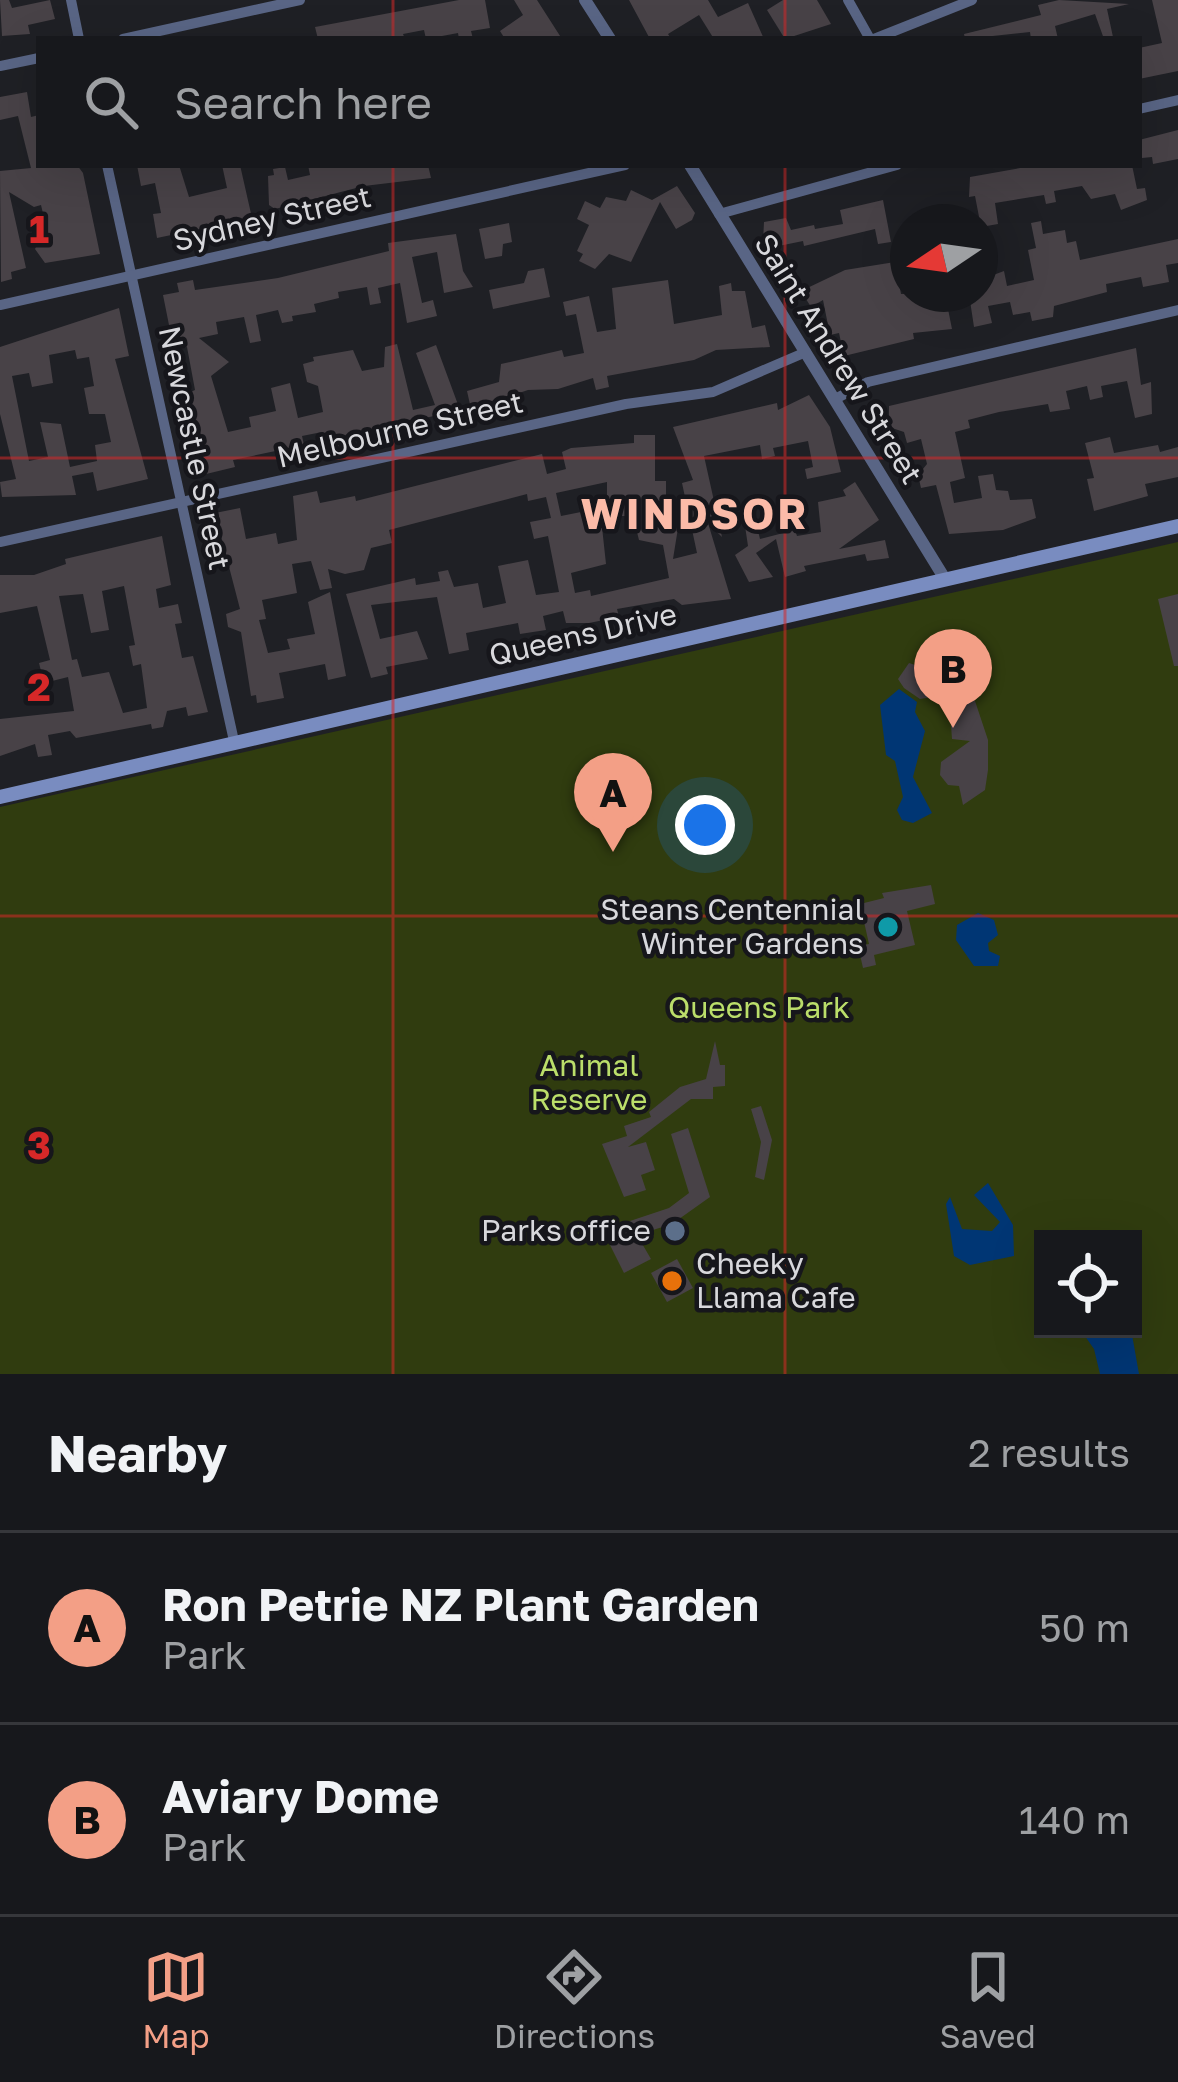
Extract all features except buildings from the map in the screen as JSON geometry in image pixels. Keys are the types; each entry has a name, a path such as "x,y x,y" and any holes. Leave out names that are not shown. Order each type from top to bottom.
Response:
{"main road":[{"name":"Queens Drive","path":"0,797 1178,526"}],"street":[{"path":"71,0 79,36"},
{"path":"137,36 300,0"},
{"path":"585,0 608,36"},
{"path":"848,0 870,36"},
{"path":"880,36 972,0"},
{"path":"0,66 36,59"},
{"path":"1142,108 1178,100"},
{"name":"Newcastle Street","path":"108,168 234,741"},
{"name":"Sydney Street","path":"0,304 612,168"},
{"name":"Saint Andrew Street","path":"692,168 945,579"},
{"path":"719,214 886,168"},
{"path":"835,399 868,382 1178,310"},
{"name":"Melbourne Street","path":"0,542 657,398 712,392 806,352"}],"green space":[{"name":"Queens Park","path":"1178,542 1178,1374 0,1374 0,807"}],"water":[{"path":"899,689 917,702 915,712 925,731 913,777 932,813 913,823 902,820 897,810 903,797 895,761 886,755 880,705"},
{"path":"978,913 994,920 998,935 988,943 989,951 1000,956 998,966 974,966 956,940 957,925"},
{"path":"988,1183 1013,1225 1014,1256 970,1265 954,1256 946,1204 950,1197 962,1229 992,1231 1000,1222 974,1195"},
{"path":"1086,1338 1133,1338 1139,1374 1100,1374"}],"place":[{"name":"Aviary Dome","path":"953,728"},
{"name":"Ron Petrie NZ Plant Garden","path":"613,852"},
{"name":"Steans Centennial Winter Gardens","path":"888,927"},
{"name":"Parks office","path":"675,1231"},
{"name":"Cheeky Llama Cafe","path":"672,1281"}],"district":[{"name":"WINDSOR","path":"695,514"}],"park label":[{"name":"Animal Reserve","path":"589,1083"}]}
